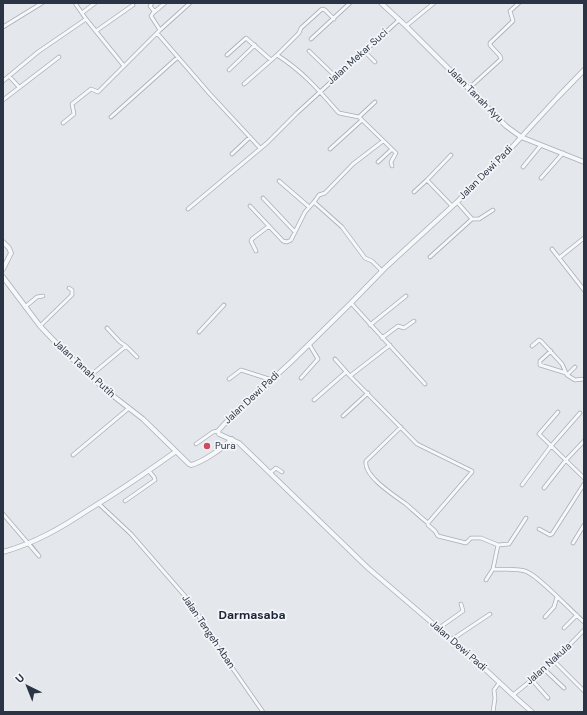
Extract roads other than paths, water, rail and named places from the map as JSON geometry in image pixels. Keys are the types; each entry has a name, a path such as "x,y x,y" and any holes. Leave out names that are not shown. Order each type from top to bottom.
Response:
{"street":[{"path":"3,28 42,3"},
{"path":"75,3 124,66"},
{"path":"82,13 95,3"},
{"path":"152,3 150,6 154,12"},
{"path":"160,30 151,16 165,3"},
{"path":"63,123 74,114 72,104 91,89 98,92 160,30 190,3"},
{"path":"311,39 350,3"},
{"name":"Jalan Tanah Ayu","path":"383,3 502,122 521,136 584,162"},
{"path":"406,26 434,3"},
{"path":"468,89 500,60 500,56 490,46 490,43 513,21 510,11 519,3"},
{"path":"96,31 133,5"},
{"path":"244,84 278,55 301,28 322,10 325,10 334,19"},
{"path":"3,81 38,52 86,19"},
{"name":"Jalan Mekar Suci","path":"278,55 298,69 320,91 399,20"},
{"path":"157,33 209,93 260,148"},
{"path":"227,55 246,38 248,38 271,60"},
{"path":"229,70 255,45"},
{"path":"309,51 336,77"},
{"path":"365,52 375,62"},
{"path":"3,100 59,57"},
{"path":"111,117 178,57"},
{"name":"Jalan Dewi Padi","path":"532,712 439,628 373,573 239,443 219,434 218,431 309,344 384,269 457,202 502,158 556,98 584,70"},
{"path":"9,76 19,87"},
{"path":"188,209 278,133 320,91 336,111 361,119 392,149 396,154 391,162 392,166"},
{"path":"330,150 361,119 375,102"},
{"path":"232,154 250,137"},
{"path":"250,206 286,242 291,240 308,206 314,202 319,195 324,194 338,178 367,152 383,141"},
{"path":"523,167 541,145"},
{"path":"378,162 392,149"},
{"path":"541,178 563,153"},
{"path":"414,192 451,155"},
{"path":"427,180 452,206"},
{"path":"279,181 308,206"},
{"path":"263,198 295,232"},
{"path":"314,202 342,228 365,258 384,269"},
{"path":"457,202 472,219"},
{"path":"430,257 472,219 479,219 493,210"},
{"path":"256,251 251,241 252,239 269,226"},
{"path":"559,258 584,238"},
{"path":"3,242 9,248 11,253 3,268"},
{"path":"552,249 584,290"},
{"name":"Jalan Tanah Putih","path":"3,277 40,326 90,376 143,419 175,452 191,465 211,454 232,439"},
{"path":"40,326 72,294 72,290 69,288"},
{"path":"25,307 37,297 43,296"},
{"path":"370,325 406,296"},
{"path":"351,303 425,384"},
{"path":"199,332 224,305"},
{"path":"382,338 398,326 404,328 414,321"},
{"path":"107,328 137,357"},
{"path":"532,346 540,340 562,364 566,374"},
{"path":"301,378 318,359 309,344"},
{"path":"90,376 126,346"},
{"path":"350,376 390,346"},
{"path":"551,351 540,361 540,365 566,374 575,380 584,379"},
{"path":"335,359 417,444 472,471 428,523"},
{"path":"566,374 575,367"},
{"path":"229,379 241,370 271,380"},
{"path":"314,400 346,372"},
{"path":"343,416 368,393"},
{"path":"73,455 129,408"},
{"path":"558,412 539,434 584,478"},
{"path":"522,485 551,446 580,414"},
{"path":"401,427 366,461 366,466 384,489 428,523 428,525 438,536 466,544 471,538 478,538 498,545 509,544 526,518"},
{"path":"196,444 212,433 218,431"},
{"path":"544,488 566,460 584,441"},
{"path":"3,552 30,543 66,525 149,471 175,452"},
{"path":"270,473 276,468 282,472"},
{"path":"126,500 155,480 149,471"},
{"path":"539,529 550,535 552,534 584,484"},
{"name":"Jalan Tengeh Aban","path":"99,504 131,534 191,603 215,643 263,712"},
{"path":"3,514 30,543 39,556"},
{"path":"573,543 584,524"},
{"path":"486,580 493,567 498,545"},
{"path":"493,567 526,571 584,622"},
{"path":"545,617 554,607 557,597"},
{"path":"439,628 464,611 461,604"},
{"path":"451,640 490,614"},
{"path":"564,628 577,615"},
{"name":"Jalan Nakula","path":"513,695 545,670 584,630"},
{"path":"554,661 584,691"},
{"path":"545,670 564,688"},
{"path":"532,680 548,698"},
{"path":"493,712 495,700 494,690 498,681"}],"waterway":[{"path":"32,544 39,553"}],"place":[{"name":"Pura","path":"207,446"}],"district":[{"name":"Darmasaba","path":"252,616"}]}
